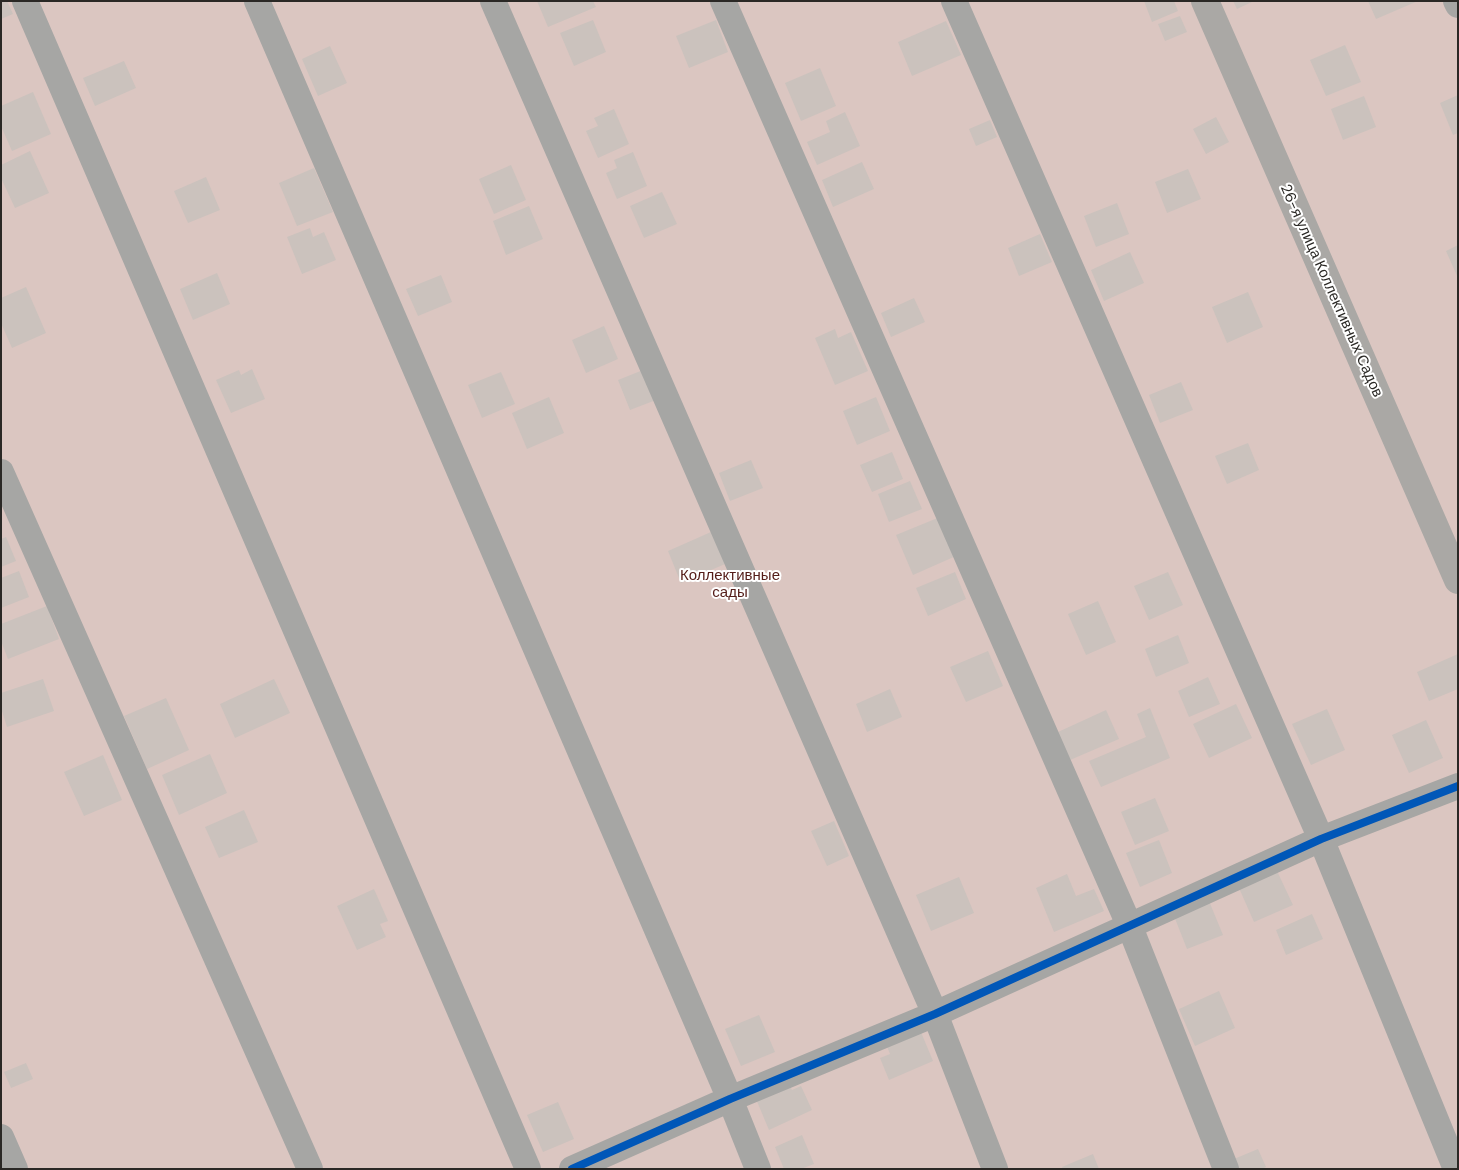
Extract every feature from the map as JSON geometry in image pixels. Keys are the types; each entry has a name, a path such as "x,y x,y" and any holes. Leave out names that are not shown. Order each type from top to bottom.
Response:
{"main road":[{"name":"26-я улица Коллективных Садов","path":"1205,1 1458,580"}],"street":[{"path":"25,1 528,1169"},
{"path":"257,1 730,1099 758,1169"},
{"path":"493,1 935,1014 995,1169"},
{"path":"722,1 1130,927 1226,1169"},
{"path":"954,1 1321,840 1456,1169"},
{"path":"1456,1 1458,5"},
{"path":"1,472 310,1169"},
{"path":"572,1169 730,1099 935,1014 1321,840 1458,786"},
{"path":"1,1137 15,1169"}],"green space":[{"name":"Коллективные сады","path":"1,1 1458,1 1458,1169 1,1169"}],"building":[{"path":"1,1 7,1 13,14 1,19"},
{"path":"537,1 593,1 596,7 548,27"},
{"path":"1144,1 1174,1 1178,11 1152,22"},
{"path":"1233,1 1254,1 1237,9"},
{"path":"1368,1 1418,1 1376,19"},
{"path":"1180,16 1187,32 1165,41 1158,24"},
{"path":"593,20 606,52 574,66 560,33"},
{"path":"716,20 728,52 689,68 676,36"},
{"path":"946,21 961,55 912,76 898,42"},
{"path":"1345,45 1361,82 1326,96 1310,60"},
{"path":"330,46 347,83 318,96 302,59"},
{"path":"124,61 136,88 95,106 83,78"},
{"path":"820,68 836,106 801,121 785,83"},
{"path":"33,92 51,134 12,151 1,126 1,106"},
{"path":"1458,95 1458,133 1453,135 1440,103"},
{"path":"1364,96 1376,127 1343,140 1331,109"},
{"path":"614,109 629,144 598,158 586,131 598,126 594,118"},
{"path":"845,112 860,146 817,165 807,142 830,132 826,121"},
{"path":"1216,117 1229,142 1206,154 1193,129"},
{"path":"990,120 997,137 976,146 969,129"},
{"path":"30,151 49,193 15,208 1,178 1,165"},
{"path":"633,152 647,186 617,199 606,173 617,168 614,160"},
{"path":"862,162 874,189 833,207 822,180"},
{"path":"511,165 526,200 494,214 479,179"},
{"path":"314,168 333,212 297,226 279,183"},
{"path":"1188,169 1201,199 1167,213 1155,182"},
{"path":"206,177 220,210 188,223 174,191"},
{"path":"662,192 677,224 644,238 630,206"},
{"path":"1117,203 1129,234 1096,247 1084,216"},
{"path":"529,206 543,239 506,255 493,221"},
{"path":"310,228 313,237 324,232 336,260 302,274 287,237"},
{"path":"1040,234 1052,262 1019,276 1008,248"},
{"path":"1458,245 1458,278 1446,251"},
{"path":"1130,252 1144,283 1104,301 1091,270"},
{"path":"217,273 230,304 193,320 180,289"},
{"path":"441,275 452,302 418,316 406,289"},
{"path":"26,287 46,333 12,348 1,323 1,298"},
{"path":"1248,292 1263,327 1227,343 1212,307"},
{"path":"914,298 925,322 891,337 881,313"},
{"path":"604,326 618,359 586,373 572,340"},
{"path":"835,329 838,338 851,332 868,371 835,385 815,338"},
{"path":"252,369 265,399 231,413 216,380 239,370 241,375"},
{"path":"643,370 656,400 630,410 618,380"},
{"path":"501,372 515,404 482,418 468,385"},
{"path":"1181,382 1193,410 1160,423 1149,395"},
{"path":"549,397 564,433 527,449 512,413"},
{"path":"876,397 890,431 857,445 843,411"},
{"path":"1248,443 1259,470 1227,484 1215,456"},
{"path":"892,452 903,479 872,492 860,465"},
{"path":"751,460 763,488 730,501 719,473"},
{"path":"910,481 922,509 889,522 878,494"},
{"path":"940,517 956,556 913,575 896,535"},
{"path":"711,532 725,564 681,583 668,551"},
{"path":"6,537 16,561 1,567 1,539"},
{"path":"19,571 29,597 1,608 1,578"},
{"path":"955,572 966,599 928,616 916,588"},
{"path":"1168,572 1183,605 1149,620 1134,586"},
{"path":"1098,601 1116,642 1086,655 1068,614"},
{"path":"47,606 59,639 8,659 1,641 1,624"},
{"path":"1178,635 1189,663 1156,677 1145,649"},
{"path":"988,651 1003,686 966,702 950,667"},
{"path":"1458,654 1458,689 1429,701 1417,672"},
{"path":"1208,677 1220,704 1189,717 1178,691"},
{"path":"43,679 54,711 7,727 1,708 1,693"},
{"path":"274,679 290,713 235,738 220,704"},
{"path":"890,689 902,717 867,732 856,704"},
{"path":"166,698 189,750 147,769 124,716"},
{"path":"1236,704 1252,738 1209,758 1193,724"},
{"path":"1150,708 1170,758 1101,787 1089,761 1146,737 1137,714"},
{"path":"1327,709 1345,750 1311,765 1292,724"},
{"path":"1106,710 1119,739 1070,760 1058,732"},
{"path":"1426,720 1443,758 1409,773 1392,735"},
{"path":"210,754 227,793 179,815 162,775"},
{"path":"103,755 122,800 84,816 64,772"},
{"path":"1155,798 1169,831 1135,845 1121,812"},
{"path":"244,810 258,842 219,858 205,827"},
{"path":"834,821 849,856 827,866 811,831"},
{"path":"1159,840 1172,873 1140,887 1126,853"},
{"path":"1277,871 1293,905 1254,922 1239,888"},
{"path":"1067,874 1076,896 1094,889 1104,911 1054,932 1036,888"},
{"path":"959,877 974,913 931,931 916,895"},
{"path":"374,889 388,921 380,924 386,937 357,950 337,906"},
{"path":"1209,901 1223,935 1187,949 1174,916"},
{"path":"1312,914 1323,939 1286,955 1276,930"},
{"path":"1219,991 1235,1028 1195,1046 1179,1009"},
{"path":"759,1015 775,1052 741,1066 725,1029"},
{"path":"918,1025 933,1061 889,1080 880,1058 890,1054 884,1039"},
{"path":"26,1063 33,1079 11,1088 4,1072"},
{"path":"789,1084 792,1090 801,1086 812,1110 769,1130 756,1099"},
{"path":"558,1102 574,1139 543,1152 527,1115"},
{"path":"802,1135 814,1164 801,1169 784,1169 775,1147"},
{"path":"1258,1149 1266,1167 1262,1169 1238,1169 1234,1159"},
{"path":"1093,1154 1099,1169 1063,1169 1062,1167"}],"cycle path":[{"path":"572,1169 730,1099 935,1014 1321,839 1458,786"}]}
